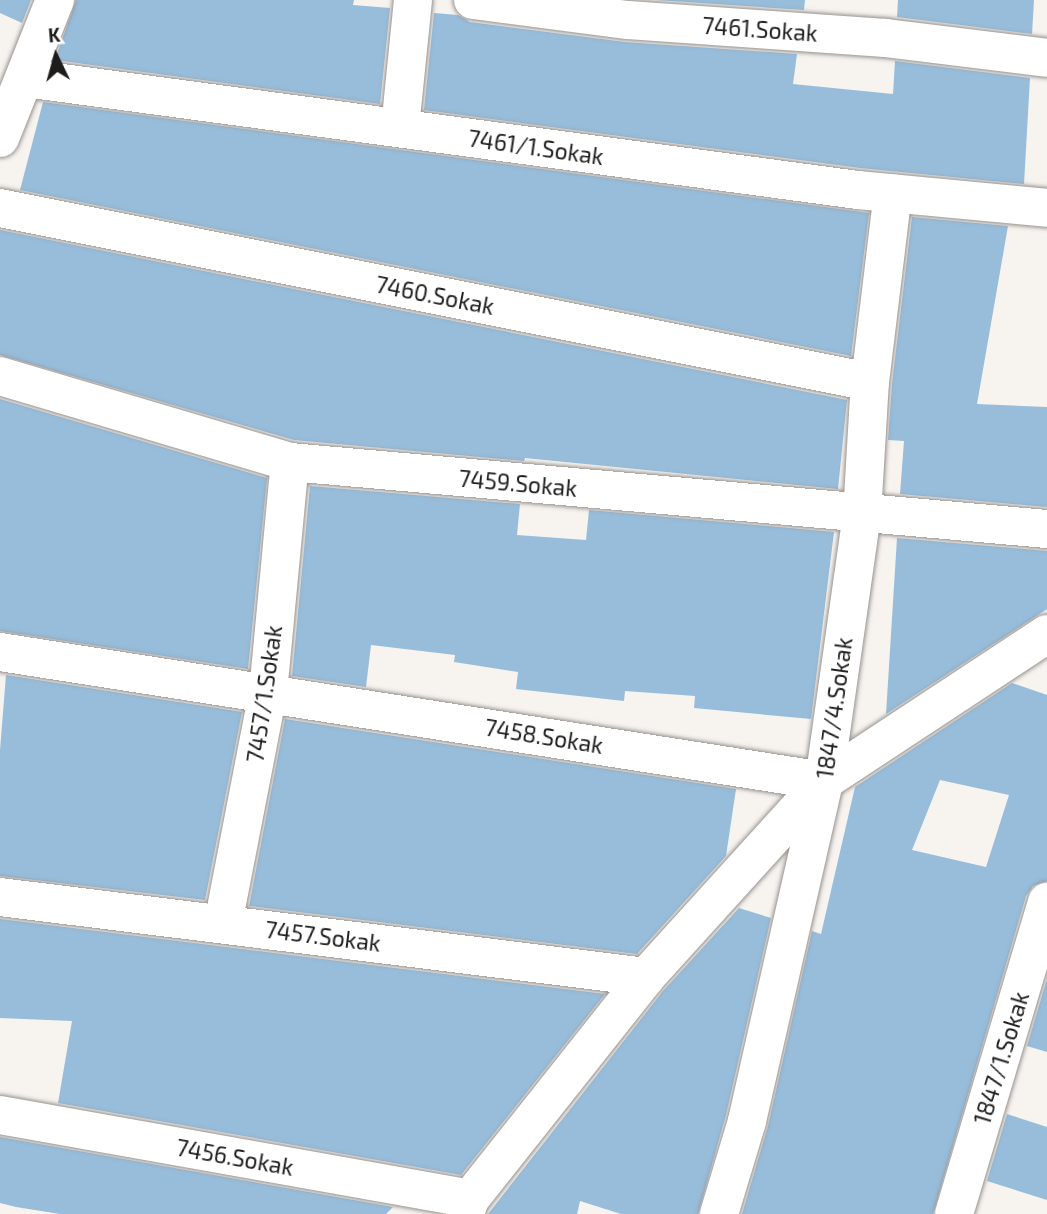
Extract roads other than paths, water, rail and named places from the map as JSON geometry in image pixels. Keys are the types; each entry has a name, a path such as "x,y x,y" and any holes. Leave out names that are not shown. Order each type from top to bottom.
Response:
{"street":[{"path":"0,138 13,92 55,0"},
{"path":"400,128 413,0"},
{"name":"7461.Sokak","path":"473,0 519,3 628,20 885,38 1047,58"},
{"name":"7461/1.Sokak","path":"13,92 400,128 893,193 1047,208"},
{"name":"1847/4.Sokak","path":"719,1214 747,1121 824,781 862,515 870,382 893,193"},
{"name":"7460.Sokak","path":"0,208 870,382"},
{"name":"7459.Sokak","path":"0,376 290,462 862,515 1047,529"},
{"name":"7457/1.Sokak","path":"223,924 268,693 290,462"},
{"path":"467,1206 646,977 824,781 1047,634"},
{"name":"7458.Sokak","path":"0,652 824,781"},
{"name":"7457.Sokak","path":"0,897 646,977"},
{"name":"1847/1.Sokak","path":"954,1214 1042,942 1047,902"},
{"name":"7456.Sokak","path":"0,1115 467,1206"}]}
